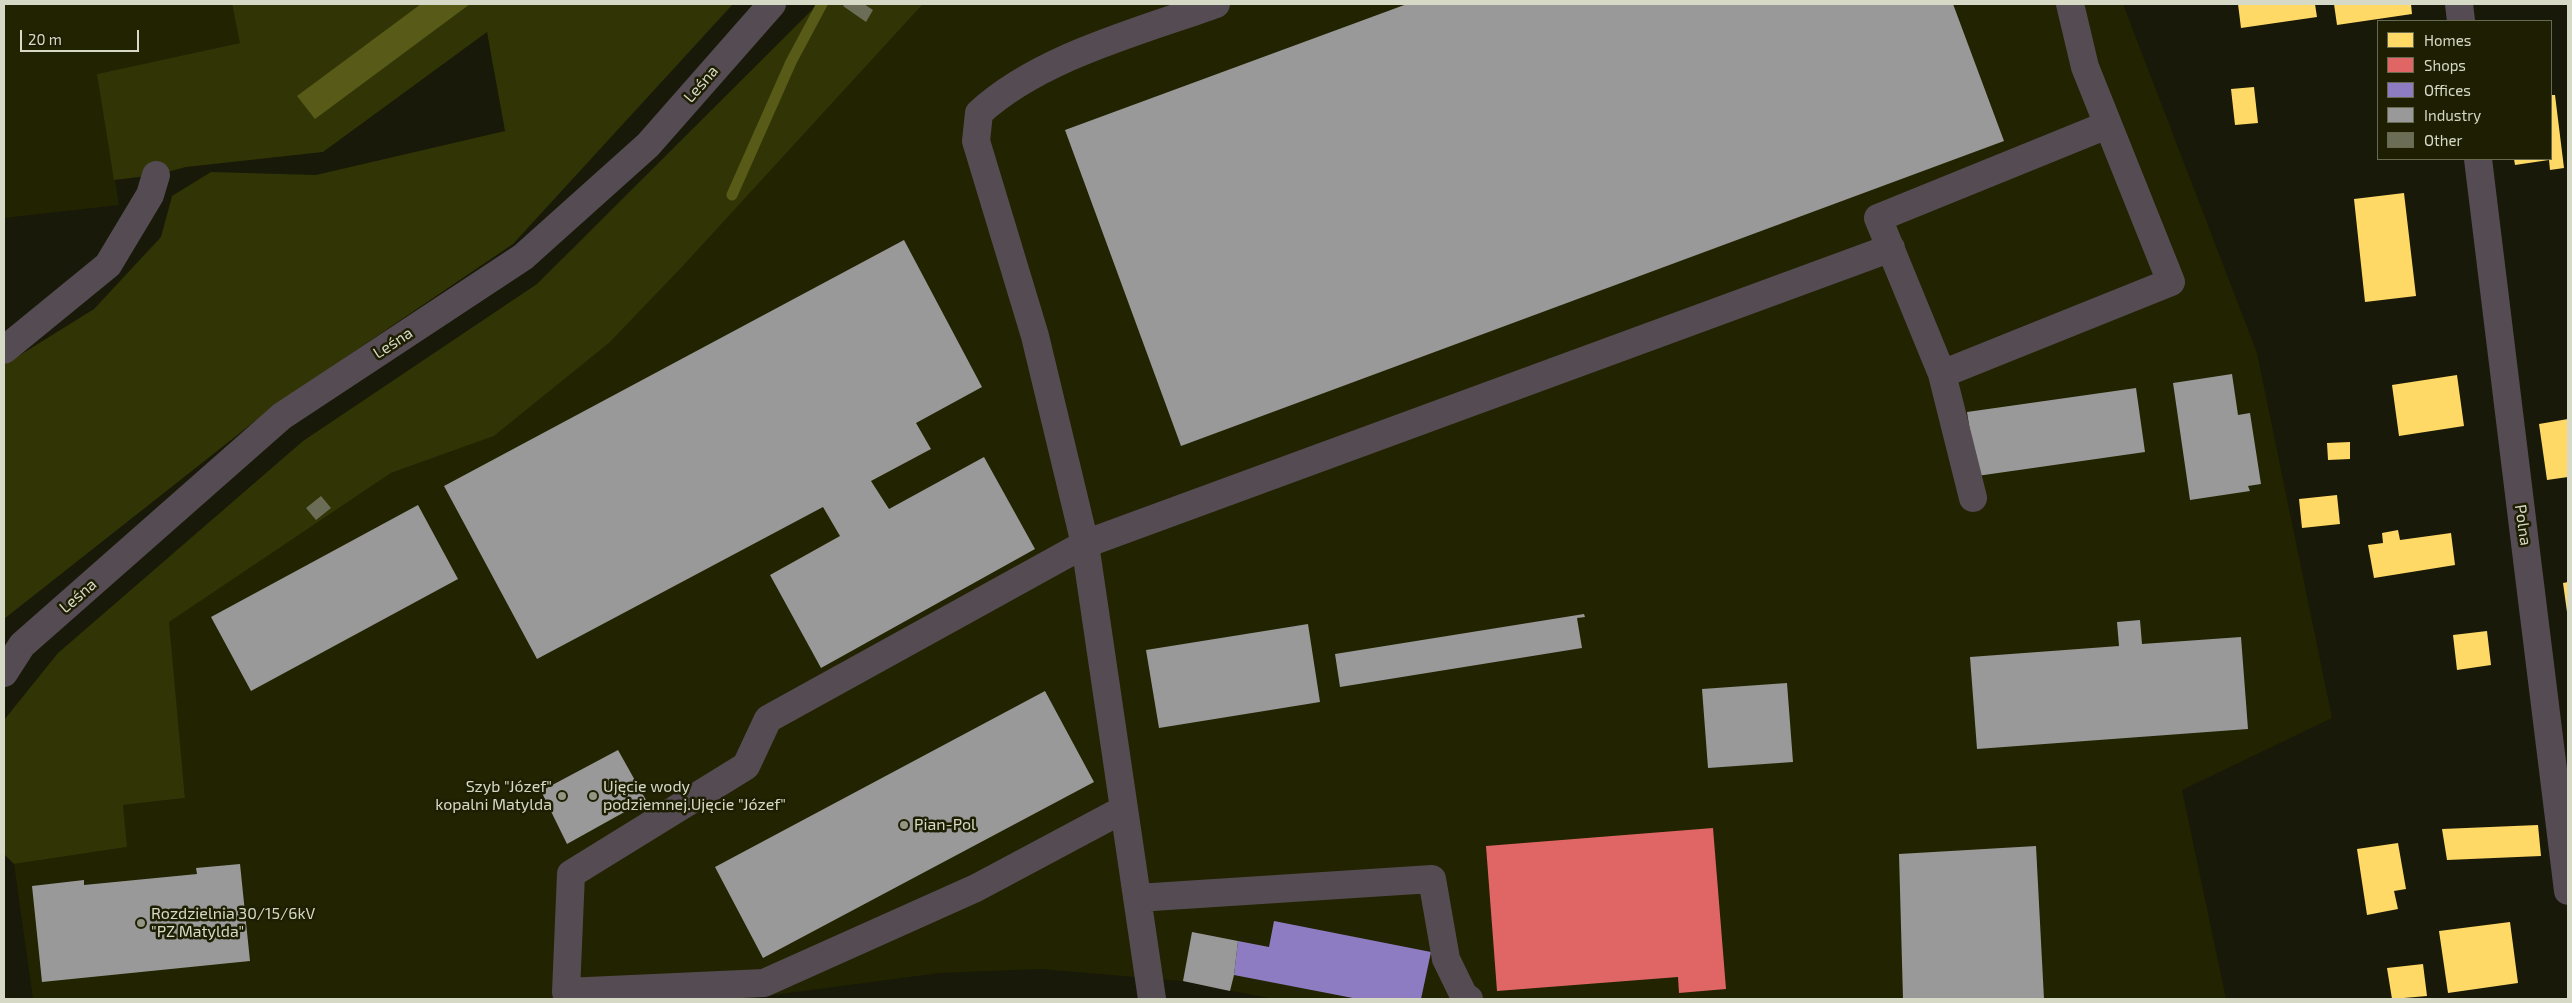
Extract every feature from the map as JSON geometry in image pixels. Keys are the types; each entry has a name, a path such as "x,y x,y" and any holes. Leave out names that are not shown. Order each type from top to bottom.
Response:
{"street":[{"name":"Leśna","path":"4,673 13,645 282,416 523,257 648,145 772,4"},
{"path":"1152,999 1085,544 1035,336 976,141 979,113 998,96 1051,64 1216,4"},
{"path":"1942,374 2171,282 2085,68 2070,4"},
{"path":"2459,4 2461,20"},
{"path":"1973,498 1942,374 1878,218 2107,125"},
{"name":"Polna","path":"2478,160 2506,406 2530,572 2568,891"},
{"path":"4,350 108,265 150,195 156,175"},
{"path":"1124,809 976,888 764,983 566,992 571,874 746,766 768,719 1085,544 1891,248"},
{"path":"1137,898 1432,879 1446,959 1464,996 1469,999"}],"shaded area":[{"path":"4,4 232,4 241,43 98,74 119,205 4,218"},
{"path":"232,4 733,4 513,244 278,403 4,619 4,365 94,309 161,237 172,196 211,172 316,175 505,131 487,32 323,152 186,167 156,175 114,180 97,74 240,43"},
{"path":"421,4 470,4 315,119 297,96"},
{"path":"818,4 926,4 922,5 682,267 609,343 494,436 391,473 169,622 185,798 123,805 127,847 14,864 4,854 4,720 58,653 303,441 537,284"},
{"path":"2123,4 2257,353 2332,718 2182,790 2226,999 1274,999 1181,981 1041,969 940,973 743,999 33,999 14,864 126,847 123,805 185,798 168,622 391,473 494,436 609,343 682,267 922,5"}],"building: Homes":[{"path":"2238,4 2315,4 2317,17 2241,28"},
{"path":"2334,4 2411,4 2412,14 2337,25"},
{"path":"2254,87 2258,123 2235,125 2231,89"},
{"path":"2552,95 2555,95 2564,168 2550,170 2549,160 2552,160"},
{"path":"2514,160 2549,160 2515,165"},
{"path":"2404,193 2416,296 2365,302 2354,199"},
{"path":"2457,375 2464,426 2399,436 2392,385"},
{"path":"2568,419 2568,477 2547,480 2539,424"},
{"path":"2350,442 2350,459 2328,460 2327,443"},
{"path":"2337,495 2340,524 2302,528 2299,499"},
{"path":"2398,530 2400,540 2451,533 2455,565 2374,578 2368,545 2383,543 2382,533"},
{"path":"2568,582 2568,612 2567,612 2563,583"},
{"path":"2487,631 2491,665 2457,670 2453,635"},
{"path":"2538,825 2541,856 2447,860 2442,829"},
{"path":"2398,843 2406,889 2394,891 2398,909 2367,915 2357,849"},
{"path":"2510,922 2518,983 2448,993 2439,931"},
{"path":"2423,964 2427,996 2392,999 2387,968"}],"building: Shops":[{"path":"1713,828 1726,989 1679,993 1678,977 1497,991 1486,846"}],"building: Offices":[{"path":"1274,921 1431,952 1421,999 1358,999 1234,975 1238,941 1269,947"}],"building: Industry":[{"path":"1407,4 1953,4 2004,141 1181,446 1065,130"},
{"path":"904,240 982,387 916,423 931,449 871,481 889,509 984,457 1035,549 821,668 770,575 840,536 823,507 537,659 444,486"},
{"path":"2232,374 2238,415 2250,413 2261,484 2248,486 2250,491 2190,500 2173,383"},
{"path":"2136,388 2145,452 1977,476 1967,412"},
{"path":"418,505 458,579 251,691 211,617"},
{"path":"1584,614 1585,617 1577,618 1582,648 1340,687 1335,654"},
{"path":"2140,620 2142,644 2241,637 2248,729 1977,749 1970,657 2119,646 2117,622"},
{"path":"1308,624 1320,702 1159,728 1146,650"},
{"path":"1787,683 1793,762 1708,768 1702,689"},
{"name":"Pian-Pol","path":"1045,691 1094,782 763,958 715,867"},
{"name":"Ujęcie wody podziemnej.Ujęcie \"Józef\"","path":"618,750 646,800 567,844 541,791"},
{"path":"2036,846 2044,999 1903,999 1899,854"},
{"name":"Rozdzielnia 30/15/6kV \"PZ Matylda\"","path":"240,864 250,961 42,982 32,886 84,880 84,885 197,874 196,868"},
{"path":"1192,932 1238,941 1230,991 1183,981"}],"building: Other":[{"path":"845,4 864,4 873,10 866,22 843,6"},
{"path":"321,496 331,508 316,520 306,508"}],"waterway":[{"path":"732,195 791,62 822,4"}],"place":[{"name":"Szyb \"Józef\" kopalni Matylda","path":"562,796"},
{"name":"Ujęcie wody podziemnej.Ujęcie \"Józef\"","path":"593,796"},
{"name":"Pian-Pol","path":"904,825"},
{"name":"Rozdzielnia 30/15/6kV \"PZ Matylda\"","path":"141,923"}]}
